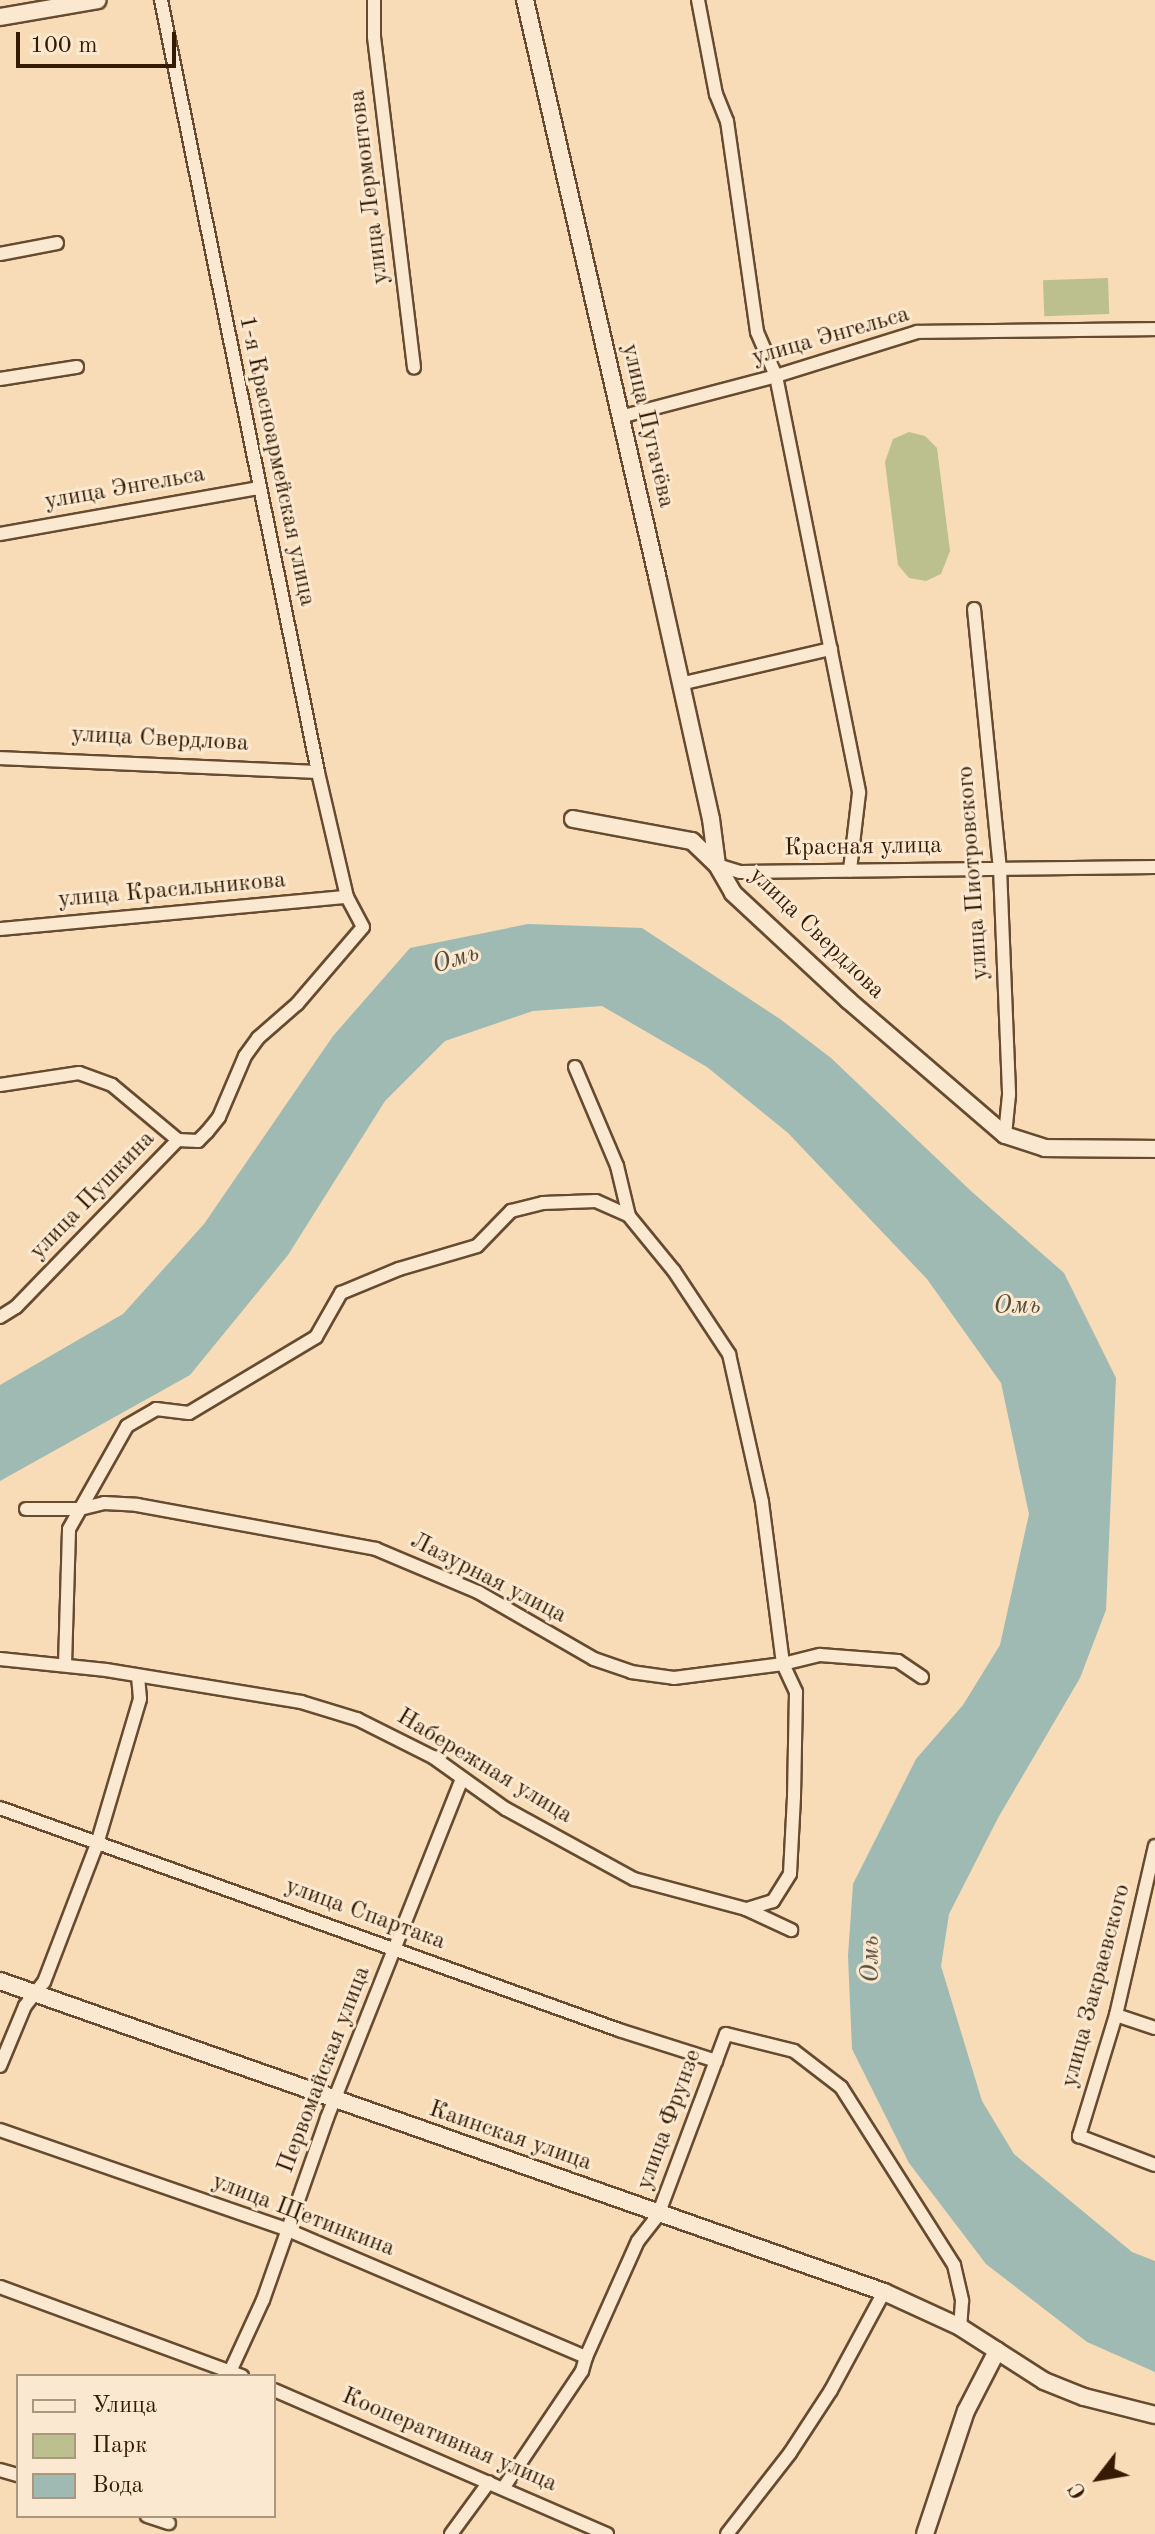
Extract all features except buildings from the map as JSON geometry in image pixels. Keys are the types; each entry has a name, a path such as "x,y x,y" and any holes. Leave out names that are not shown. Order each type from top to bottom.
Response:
{"street":[{"path":"0,17 98,0"},
{"name":"1-я Красноармейская улица","path":"161,0 318,772 347,897 363,927"},
{"name":"улица Лермонтова","path":"374,0 374,37 414,368"},
{"name":"улица Пугачёва","path":"525,0 711,819 717,865"},
{"path":"698,0 716,94 727,121 757,332 776,376 859,793 850,870"},
{"path":"0,254 57,243"},
{"name":"улица Энгельса","path":"620,417 776,376 917,332 1155,329"},
{"path":"0,379 77,367"},
{"name":"улица Энгельса","path":"0,534 259,488"},
{"name":"улица Пиотровского","path":"974,609 1000,868 1009,1095 1005,1135"},
{"path":"680,684 831,649"},
{"name":"улица Свердлова","path":"0,758 318,772"},
{"name":"улица Свердлова","path":"573,819 692,841 717,865 733,893 848,1000 1005,1135"},
{"name":"Красная улица","path":"717,865 740,872 1155,867"},
{"name":"улица Красильникова","path":"0,929 347,897"},
{"name":"улица Пушкина","path":"0,1317 16,1307 178,1140 198,1141 207,1132 219,1117 245,1056 258,1038 297,1004 363,927"},
{"path":"575,1067 617,1166 629,1216 674,1271 729,1354 762,1502 783,1664 796,1692 790,1874 773,1901 746,1909"},
{"path":"0,1085 79,1073 112,1085 178,1140"},
{"path":"1005,1135 1045,1148 1155,1149"},
{"path":"65,1665 69,1529 127,1426 156,1409 189,1413 316,1337 341,1293 399,1269 477,1246 511,1211 543,1203 596,1201 629,1216"},
{"name":"Лазурная улица","path":"26,1509 80,1509 104,1503 137,1505 376,1549 478,1592 594,1659 631,1672 674,1678 783,1664 820,1655 898,1661 922,1677"},
{"name":"Набережная улица","path":"0,1659 65,1665 301,1702 357,1719 433,1757 506,1809 634,1879 746,1909 791,1930"},
{"path":"0,2066 33,1993 44,1982 97,1844 140,1699 138,1676"},
{"name":"Первомайская улица","path":"233,2374 263,2300 333,2100 462,1779"},
{"name":"улица Спартака","path":"0,1808 716,2061"},
{"name":"улица Закраевского","path":"1155,1846 1150,1896 1079,2136 1155,2165"},
{"name":"Каинская улица","path":"0,1981 884,2292 960,2327 1044,2381 1084,2397 1155,2415"},
{"path":"1116,2015 1155,2028"},
{"name":"улица Фрунзе","path":"504,2487 582,2371 638,2241 658,2215 726,2034 794,2051 841,2087 954,2265 962,2301 960,2327"},
{"name":"улица Щетинкина","path":"0,2130 288,2230 586,2357"},
{"path":"0,2287 233,2374"},
{"path":"727,2534 790,2453 831,2390 884,2292"},
{"path":"925,2534 966,2411 997,2351"},
{"name":"Кооперативная улица","path":"276,2391 607,2534"},
{"path":"451,2534 489,2482"}],"green space":[{"path":"1108,278 1109,314 1044,316 1043,280"},
{"path":"909,432 925,436 937,448 950,551 941,574 926,581 909,578 898,565 885,462 893,439"}],"water":[{"name":"Омь","path":"528,924 642,928 780,1019 831,1058 971,1191 1064,1273 1116,1378 1106,1610 1080,1678 998,1818 949,1914 941,1966 982,2101 1014,2154 1132,2252 1155,2261 1155,2372 1087,2342 986,2264 909,2163 852,2049 848,1956 853,1884 916,1759 963,1705 1000,1645 1029,1514 1001,1383 927,1279 788,1133 707,1067 602,1006 533,1011 445,1041 385,1101 288,1255 190,1375 0,1481 0,1385 123,1314 204,1224 333,1036 410,948"}]}
